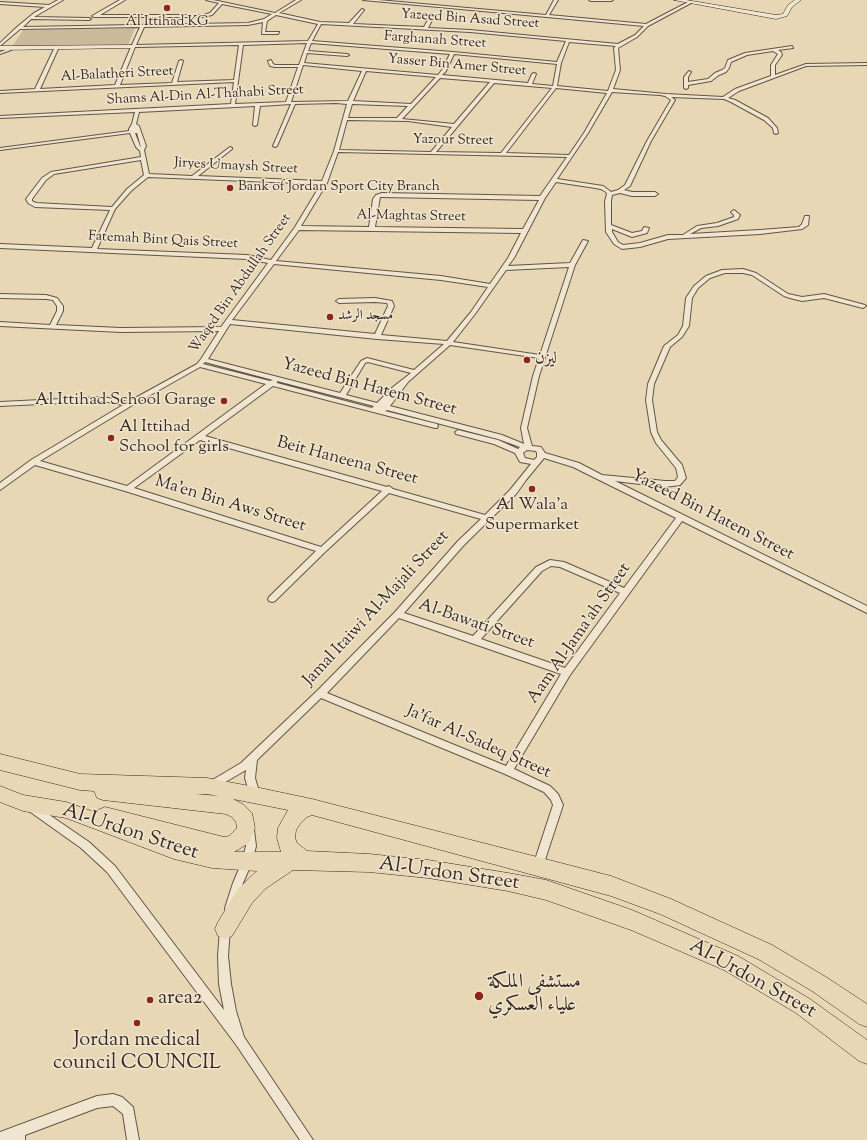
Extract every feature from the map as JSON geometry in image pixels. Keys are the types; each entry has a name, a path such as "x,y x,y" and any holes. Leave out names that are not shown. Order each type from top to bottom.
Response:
{"highway":[{"name":"Al-Urdon Street","path":"0,762 80,782 207,786 255,795 312,807 611,886 711,926 765,952 850,1003 867,1016"},
{"path":"66,810 88,812 224,846 234,843 242,837 246,828 245,819 238,811 224,805 103,792 80,782"},
{"name":"Al-Urdon Street","path":"0,794 23,803 66,810 192,856 247,862 298,861 369,863 428,869 508,882 546,890 632,920 731,963 803,1006 867,1053"},
{"path":"225,929 234,912 250,892 273,871 298,861 296,856 289,848 286,838 287,828 293,818 301,811 312,807"}],"main road":[{"path":"677,0 771,17 784,16 790,6 798,0"},
{"path":"0,49 132,46"},
{"path":"9,49 132,46"}],"street":[{"path":"0,45 30,18 48,6 62,0"},
{"path":"76,27 124,0"},
{"name":"Yazeed Bin Asad Street","path":"208,0 320,23 426,28 619,45"},
{"path":"18,28 142,26 171,28 248,24 265,20 299,0"},
{"path":"366,0 647,25"},
{"path":"431,6 436,0"},
{"path":"546,16 556,0"},
{"path":"591,0 611,0"},
{"path":"0,2 48,6"},
{"path":"376,407 395,388 449,343 473,313 504,268 542,198 610,91 618,70 616,48 636,36 647,25 690,2"},
{"path":"94,16 203,16 211,14 221,3"},
{"path":"351,24 362,10"},
{"path":"426,28 432,16"},
{"path":"30,18 89,19"},
{"path":"134,26 137,20"},
{"path":"265,20 263,33 278,33"},
{"path":"288,103 310,42 320,23"},
{"path":"215,32 218,25"},
{"path":"117,86 132,46 142,26"},
{"path":"0,53 9,49 6,45 8,38"},
{"path":"503,154 555,87 559,63 568,40"},
{"name":"Farghanah Street","path":"132,46 310,42 559,63"},
{"path":"233,105 241,44"},
{"path":"686,84 709,80 724,71 727,68 727,63 735,58 755,52 792,47"},
{"path":"38,90 56,48"},
{"path":"773,76 773,65 780,55 780,53 774,50"},
{"path":"306,52 348,55"},
{"path":"399,119 440,76 453,53"},
{"path":"174,84 181,61"},
{"name":"Yasser Bin Amer Street","path":"270,61 271,65 275,66 301,65 365,69 555,87 724,98"},
{"path":"724,98 737,90 806,65 867,64"},
{"name":"Waqed Bin Abdullah Street","path":"0,487 34,462 129,404 202,362 271,262 297,228 324,183 336,151 350,102 365,69"},
{"path":"682,96 686,84 686,77 689,72"},
{"path":"530,84 534,74"},
{"name":"Al-Balatheri Street","path":"0,92 235,81"},
{"path":"433,152 493,81"},
{"path":"610,194 620,191 627,186 649,141 673,100 666,95"},
{"path":"724,98 733,101 766,119 775,128 776,133"},
{"path":"274,146 294,102"},
{"name":"Shams Al-Din Al-Thahabi Street","path":"0,117 294,102 350,102 412,105"},
{"path":"255,125 258,104"},
{"path":"94,249 113,209 129,190 147,175 142,150 144,146 137,128 137,110"},
{"path":"346,119 399,119 455,126"},
{"path":"0,149 109,134 137,128"},
{"path":"132,130 138,147 142,150"},
{"path":"193,177 230,148"},
{"name":"Yazour Street","path":"336,151 570,156"},
{"path":"113,209 35,205 30,202 29,199 44,179 53,173 143,158"},
{"name":"Jiryes Umaysh Street","path":"147,175 324,183"},
{"path":"554,180 603,188 610,194"},
{"path":"620,191 632,194 655,194"},
{"path":"610,194 608,201 609,226 613,240 622,247 640,245 661,238 685,235 760,232 800,228 805,225 807,217"},
{"path":"372,228 376,199 378,196 382,195 542,198"},
{"path":"685,235 698,227 718,224 736,218 737,215 734,212"},
{"path":"609,226 632,235 643,233 645,232 646,228"},
{"name":"Al-Maghtas Street","path":"297,228 525,231"},
{"path":"527,447 524,428 536,376 572,265 585,241"},
{"name":"Fatemah Bint Qais Street","path":"0,246 247,257 271,262 441,278 491,286"},
{"path":"504,268 572,265"},
{"path":"600,477 665,484 677,483 682,478 682,472 679,467 658,441 654,432 649,400 651,384 667,346 680,336 686,326 689,298 696,287 708,277 724,271 743,271 754,274 783,294 792,298 802,299 824,296 863,306"},
{"path":"0,296 46,297 55,300 60,306 60,311 52,326"},
{"path":"340,301 376,300 390,302 391,306 377,337"},
{"path":"229,322 449,343 543,357"},
{"path":"0,324 121,330 223,330"},
{"path":"342,396 363,362 367,360 416,372"},
{"name":"Yazeed Bin Hatem Street","path":"202,362 500,437 527,447"},
{"path":"128,489 274,381"},
{"name":"Yazeed Bin Hatem Street","path":"274,381 342,396 376,407"},
{"path":"384,409 405,381"},
{"path":"0,404 103,399 129,404"},
{"name":"Yazeed Bin Hatem Street","path":"384,409 496,442 519,452"},
{"name":"Beit Haneena Street","path":"199,437 389,489 487,518"},
{"path":"527,447 538,449 540,457 535,462 526,461 520,458 519,452 527,447"},
{"name":"Yazeed Bin Hatem Street","path":"540,457 568,462 867,610"},
{"name":"Jamal Itaiwi Al-Majali Street","path":"207,786 236,772 252,759 320,694 398,614 461,543 513,492 540,457"},
{"name":"Jamal Itaiwi Al-Majali Street","path":"523,478 526,461"},
{"name":"Ma'en Bin Aws Street","path":"34,462 128,489 322,550"},
{"path":"272,599 322,550 389,489"},
{"name":"Aam Al-Jama'ah Street","path":"508,771 567,672 681,517"},
{"path":"475,640 539,569 550,563 561,564 625,592"},
{"name":"Al-Bawati Street","path":"398,614 567,672"},
{"name":"Ja'far Al-Sadeq Street","path":"320,694 508,771 547,789 555,797 558,805 538,866"},
{"path":"252,759 250,778 255,795"},
{"path":"23,803 81,842 111,869 241,1042 307,1140"},
{"path":"241,1042 230,1011 225,984 223,956 225,929 230,905 247,862 251,846 250,831 245,819"},
{"path":"0,1138 19,1136 97,1102 113,1100 118,1101 129,1110 133,1140"}],"shaded area":[{"path":"135,28 128,45 12,47 23,30"}],"place":[{"name":"Al Ittihad KG","path":"167,8"},
{"name":"Bank of Jordan Sport City Branch","path":"230,188"},
{"name":"مسجد الرشد","path":"330,317"},
{"name":"ليزن","path":"527,360"},
{"name":"Al Ittihad School Garage","path":"224,401"},
{"name":"Al Ittihad School for girls","path":"111,438"},
{"name":"Al Wala'a Supermarket","path":"532,489"},
{"name":"مستشفى الملكة علياء العسكري","path":"479,996"},
{"name":"area2","path":"150,1000"},
{"name":"Jordan medical council COUNCIL","path":"137,1023"}]}
